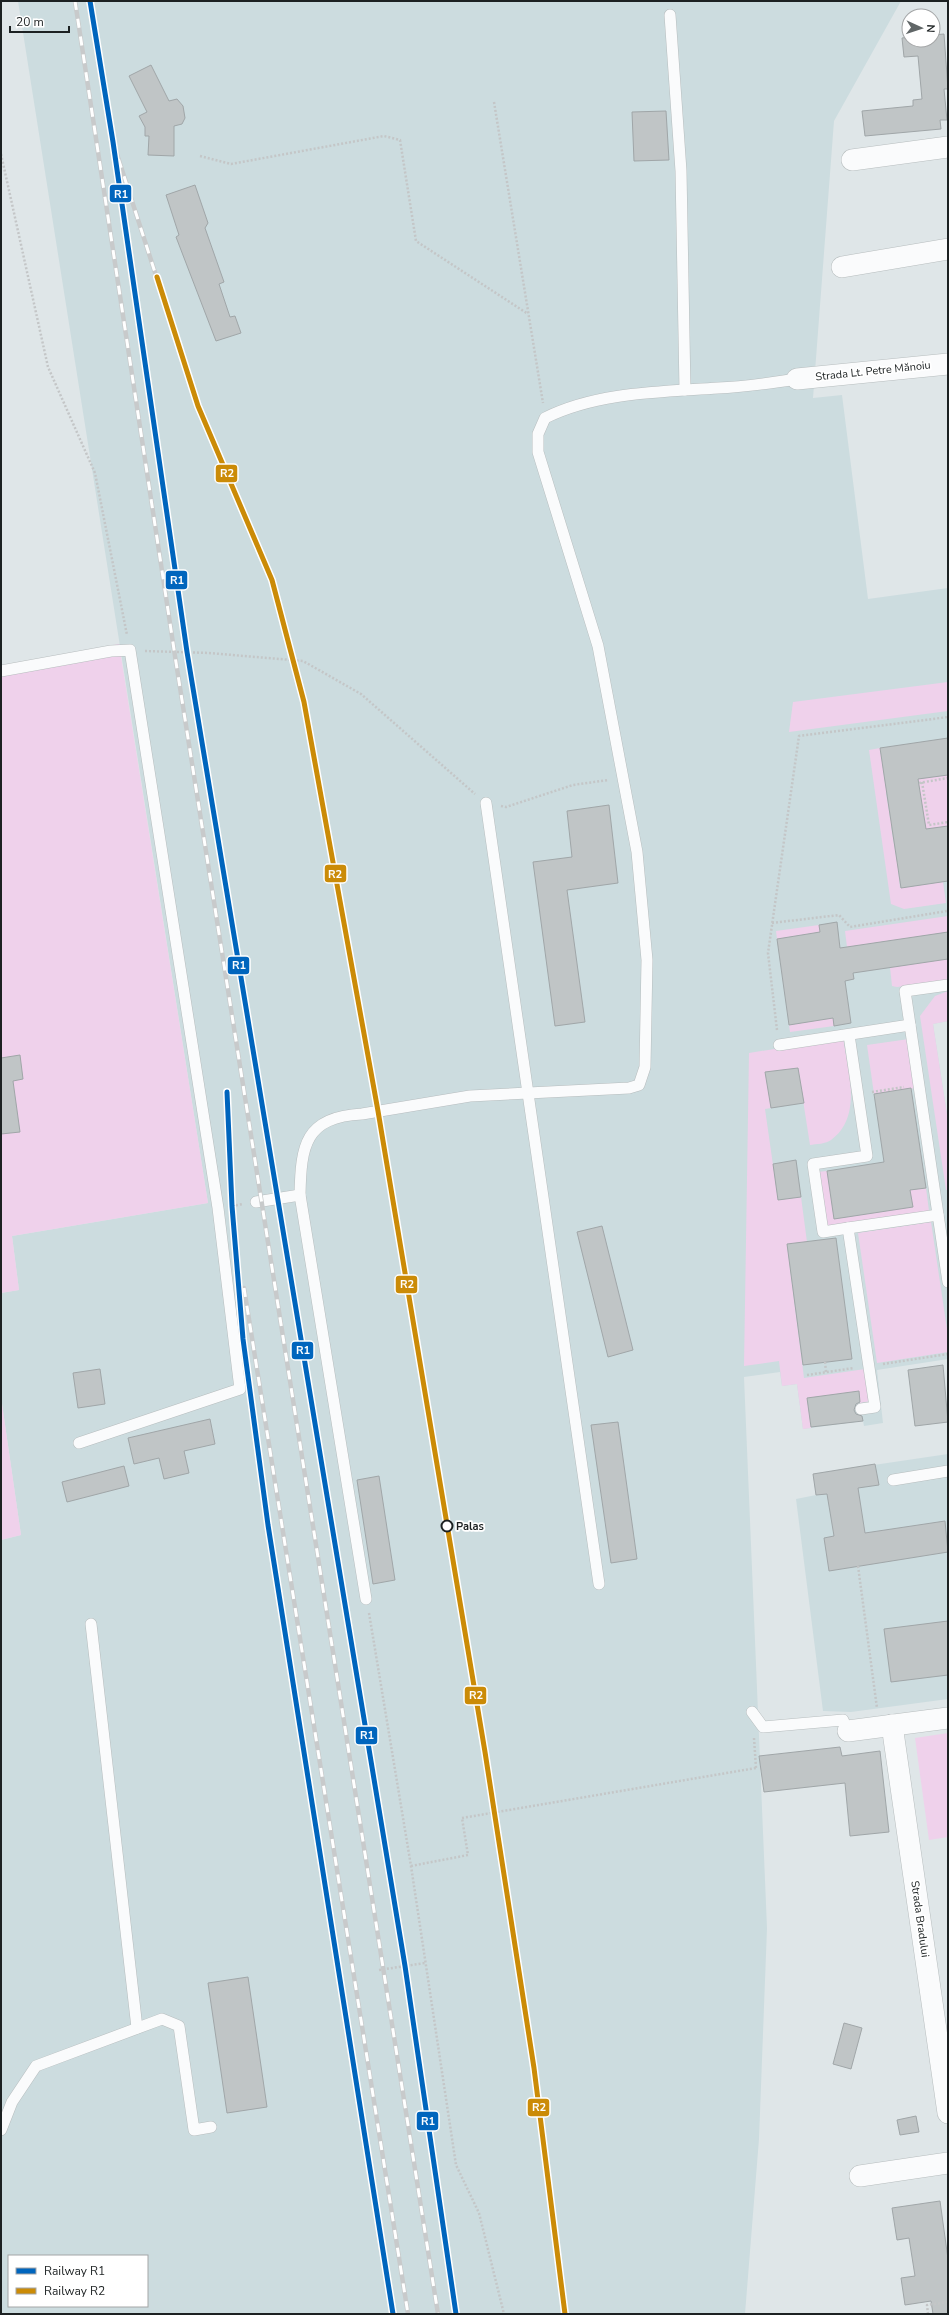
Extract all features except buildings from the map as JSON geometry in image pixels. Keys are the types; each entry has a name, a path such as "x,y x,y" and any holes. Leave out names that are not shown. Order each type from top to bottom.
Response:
{"street":[{"path":"852,160 948,147"},
{"path":"842,266 948,249"},
{"name":"Strada Lt. Petre Mănoiu","path":"797,379 948,364"},
{"path":"848,1731 948,1718"},
{"name":"Strada Bradului","path":"886,1726 948,2113"},
{"path":"860,2176 948,2164"}],"lane":[{"path":"670,14 681,171 685,390"},
{"path":"366,1599 300,1195 300,1164 311,1135 321,1122 342,1115 426,1104 464,1097 629,1088 639,1085 645,1067 647,960 637,852 598,646 538,452 538,434 545,418 567,407 635,394 755,386 797,379"},
{"path":"1,671 111,651 130,650 218,1208 240,1389 79,1443"},
{"path":"486,803 599,1584"},
{"path":"948,985 906,991 948,1282"},
{"path":"779,1045 910,1025"},
{"path":"848,1035 867,1156 813,1164 823,1232 938,1215"},
{"path":"256,1202 300,1195"},
{"path":"848,1228 875,1407 861,1409"},
{"path":"893,1480 948,1471"},
{"path":"91,1624 137,2028"},
{"path":"752,1712 763,1727 843,1720 848,1731"},
{"path":"1,2130 12,2102 36,2066 162,2019 179,2026 194,2130 211,2127"}],"path":[{"path":"494,102 545,418"},
{"path":"200,156 231,164 384,136 400,140 416,241 528,314"},
{"path":"1,154 48,367 95,473 130,650 209,653 303,661 361,694 486,803 506,807 572,785 622,778"},
{"path":"779,1045 768,953 799,736 948,717"},
{"path":"948,778 921,782 927,825 948,822"},
{"path":"772,924 839,915 850,927 947,911"},
{"path":"869,1093 919,1085"},
{"path":"218,1208 256,1202"},
{"path":"825,1362 826,1372"},
{"path":"858,1566 886,1726"},
{"path":"366,1599 411,1866 456,2165 479,2213 504,2314"},
{"path":"411,1866 468,1855 462,1818 756,1768"},
{"path":"379,1970 426,1963"},
{"path":"928,2314 927,2305 948,2302"}],"shaded area":[{"path":"18,1 901,1 834,121 813,398 842,395 868,599 948,588 948,1021 933,1024 948,1121 948,1359 877,1370 883,1423 864,1426 863,1421 803,1429 797,1384 782,1386 780,1372 744,1377 767,1928 759,2139 745,2314 1,2314 1,1540 21,1535 1,1397 1,1293 19,1290 12,1236 208,1203"},
{"path":"119,644 208,1203 12,1236 19,1290 1,1293 1,666"},
{"path":"948,682 948,711 789,732 793,702"},
{"path":"880,748 885,783 894,791 886,793 890,818 898,817 899,825 891,827 897,862 904,861 905,868 898,869 900,888 943,882 946,903 904,909 891,904 869,750"},
{"path":"948,775 948,826 926,829 918,779"},
{"path":"948,916 948,932 847,947 845,931"},
{"path":"819,925 820,932 777,939 776,931"},
{"path":"948,959 948,980 897,987 892,986 890,967"},
{"path":"948,991 948,1021 933,1024 948,1121 948,1190 946,1190 920,1016 935,996"},
{"path":"833,1018 834,1026 790,1032 789,1025"},
{"path":"843,1038 850,1078 850,1106 847,1119 841,1130 829,1141 810,1145 798,1068 766,1072 771,1108 765,1109 778,1200 801,1197 807,1242 787,1245 804,1378 865,1369 870,1401 860,1403 859,1392 807,1398 811,1428 803,1429 797,1384 782,1386 779,1361 744,1366 749,1053"},
{"path":"909,1039 916,1088 874,1094 867,1045"},
{"path":"827,1171 834,1219 912,1207 910,1190 926,1188 929,1211 825,1226 817,1172"},
{"path":"931,1222 948,1336 948,1352 877,1363 858,1233"},
{"path":"1,1397 21,1535 1,1540"},
{"path":"948,1454 948,1699 851,1712 823,1711 796,1499 816,1495 813,1474"},
{"path":"948,1733 948,1837 929,1840 915,1738"}],"railway":[{"path":"75,1 175,656 438,2314"},
{"path":"113,142 198,406 272,580 304,702 378,1111 485,1752 534,2068 565,2314"},
{"path":"227,1092 232,1206 243,1339 268,1525 393,2314"},
{"path":"244,1288 408,2314"}],"rail line":[{"name":"R1","path":"90,1 113,142 187,652 405,1966 456,2314"},
{"name":"R2","path":"157,277 198,406 272,580 304,702 378,1111 485,1752 534,2068 565,2314"},
{"name":"R1","path":"227,1092 232,1206 243,1339 268,1525 393,2314"}],"place":[{"name":"Palas","path":"447,1526"}]}
